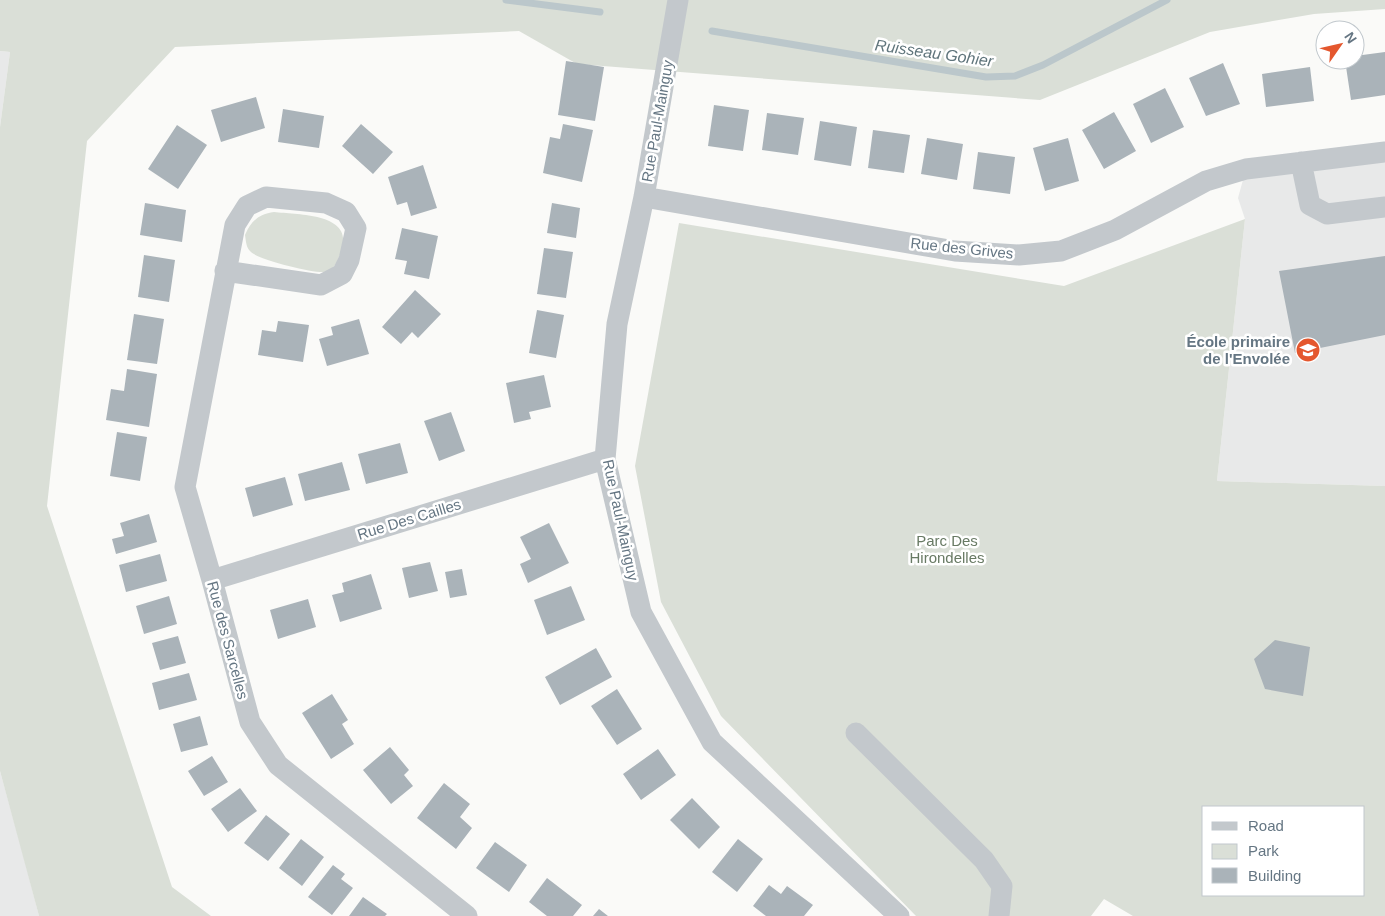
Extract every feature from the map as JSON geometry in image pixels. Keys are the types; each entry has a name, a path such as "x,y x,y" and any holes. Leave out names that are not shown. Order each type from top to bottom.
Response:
{"street":[{"name":"Rue Paul-Mainguy","path":"678,0 644,197 616,324 605,459 641,612 712,742 899,916"},
{"name":"Rue des Grives","path":"644,197 955,251 1019,255 1061,251 1115,230 1206,181 1246,169 1385,152"},
{"path":"1301,162 1310,205 1327,214 1385,207"},
{"name":"Rue des Sarcelles","path":"225,271 321,285 342,274 349,260 356,228 346,212 326,203 266,197 247,206 234,225 225,271 185,487 250,722 278,765 467,916"},
{"name":"Rue Des Cailles","path":"212,580 605,459"},
{"path":"856,733 984,860 1002,886 999,916"}],"shaded area":[{"path":"0,51 10,52 0,127"},
{"name":"École primaire de l'Envolée","path":"1385,152 1385,486 1217,481 1245,219 1238,198 1246,169"},
{"path":"0,771 21,847 39,916 0,916"}],"green space":[{"path":"0,0 1385,0 1385,9 1314,14 1210,32 1040,100 577,64 519,31 175,47 87,141 47,506 172,887 211,916 39,916 0,771 0,127 10,52 0,51"},
{"path":"274,212 312,216 335,224 342,232 343,243 334,267 324,272 318,272 275,262 251,252 246,242 245,235 247,230 260,216"},
{"name":"Parc Des Hirondelles","path":"1245,219 1217,481 1385,486 1385,916 1133,916 1104,899 1091,916 916,916 721,716 661,602 635,466 679,223 1064,286"}],"building":[{"path":"1385,52 1385,95 1351,100 1346,70 1365,70 1365,55"},
{"path":"566,61 604,67 595,121 558,115"},
{"path":"1223,63 1240,104 1206,116 1189,78"},
{"path":"1310,67 1314,101 1266,107 1262,74"},
{"path":"1165,88 1184,127 1151,143 1133,104"},
{"path":"256,97 265,128 221,142 211,110"},
{"path":"714,105 749,110 743,151 708,146"},
{"path":"283,109 324,116 319,148 278,142"},
{"path":"1114,112 1136,151 1104,169 1082,130"},
{"path":"767,113 804,118 798,155 762,150"},
{"path":"820,121 857,127 851,166 814,160"},
{"path":"361,124 393,152 373,174 342,146"},
{"path":"563,124 593,130 582,182 543,173 550,137 560,139"},
{"path":"177,125 207,145 178,189 148,169"},
{"path":"873,130 910,135 904,173 868,168"},
{"path":"927,138 963,144 957,180 921,174"},
{"path":"1068,138 1079,181 1045,191 1033,148"},
{"path":"978,152 1015,157 1010,194 973,189"},
{"path":"423,165 437,208 411,216 407,202 397,205 388,177"},
{"path":"145,203 186,210 182,242 140,235"},
{"path":"552,203 580,208 576,238 547,233"},
{"path":"402,228 438,236 429,279 404,274 407,261 395,259"},
{"path":"544,248 573,252 566,298 537,294"},
{"path":"144,255 175,260 169,302 138,297"},
{"path":"1385,256 1385,335 1295,353 1279,271"},
{"path":"415,290 441,314 418,338 412,332 401,344 382,327"},
{"path":"537,310 564,315 556,358 529,353"},
{"path":"134,314 164,319 157,364 127,360"},
{"path":"359,319 369,354 327,366 319,339 333,335 331,327"},
{"path":"278,321 309,325 303,362 258,355 262,330 276,332"},
{"path":"127,369 157,374 149,427 106,420 111,389 124,391"},
{"path":"544,375 551,407 529,412 531,419 514,423 506,383"},
{"path":"451,412 465,451 439,461 424,421"},
{"path":"117,432 147,437 140,481 110,476"},
{"path":"400,443 408,473 366,484 358,454"},
{"path":"342,462 350,490 305,501 298,474"},
{"path":"285,477 293,505 253,517 245,488"},
{"path":"149,514 157,542 116,554 112,539 124,536 120,523"},
{"path":"549,523 569,563 528,583 520,564 531,559 520,537"},
{"path":"160,554 167,581 126,592 119,565"},
{"path":"430,562 438,591 409,598 402,568"},
{"path":"462,569 467,595 450,598 445,572"},
{"path":"371,574 382,609 340,622 332,595 344,592 342,583"},
{"path":"571,586 585,620 547,635 534,600"},
{"path":"169,596 177,624 144,634 136,606"},
{"path":"308,599 316,627 278,639 270,610"},
{"path":"178,636 186,663 160,670 152,643"},
{"path":"1275,640 1310,647 1303,696 1265,689 1254,659"},
{"path":"596,648 612,677 560,705 545,677"},
{"path":"189,673 197,700 159,710 152,683"},
{"path":"617,689 642,729 617,745 591,706"},
{"path":"332,694 348,720 342,724 354,744 331,759 302,713"},
{"path":"200,716 208,745 181,752 173,724"},
{"path":"390,747 409,770 404,775 413,786 391,804 363,770"},
{"path":"658,749 676,775 641,800 623,774"},
{"path":"212,756 228,782 204,796 188,771"},
{"path":"444,783 470,804 460,817 472,828 456,849 417,818"},
{"path":"240,788 257,811 228,832 211,809"},
{"path":"692,798 720,827 699,849 670,820"},
{"path":"266,815 290,834 268,861 244,843"},
{"path":"301,839 324,857 302,886 279,868"},
{"path":"738,839 763,859 737,892 712,872"},
{"path":"495,842 527,865 509,892 476,868"},
{"path":"333,865 345,874 341,879 353,888 332,915 308,897"},
{"path":"547,878 582,905 573,916 547,916 529,902"},
{"path":"769,885 781,894 787,886 813,905 804,916 766,916 753,906"},
{"path":"363,897 387,914 385,916 349,916"},
{"path":"599,909 608,916 593,916"}],"waterway":[{"name":"Ruisseau Gohier","path":"506,0 600,12"},
{"name":"Ruisseau Gohier","path":"712,31 986,77 1015,76 1043,65 1167,0"}],"place":[{"name":"École primaire de l'Envolée","path":"1308,350"}]}
